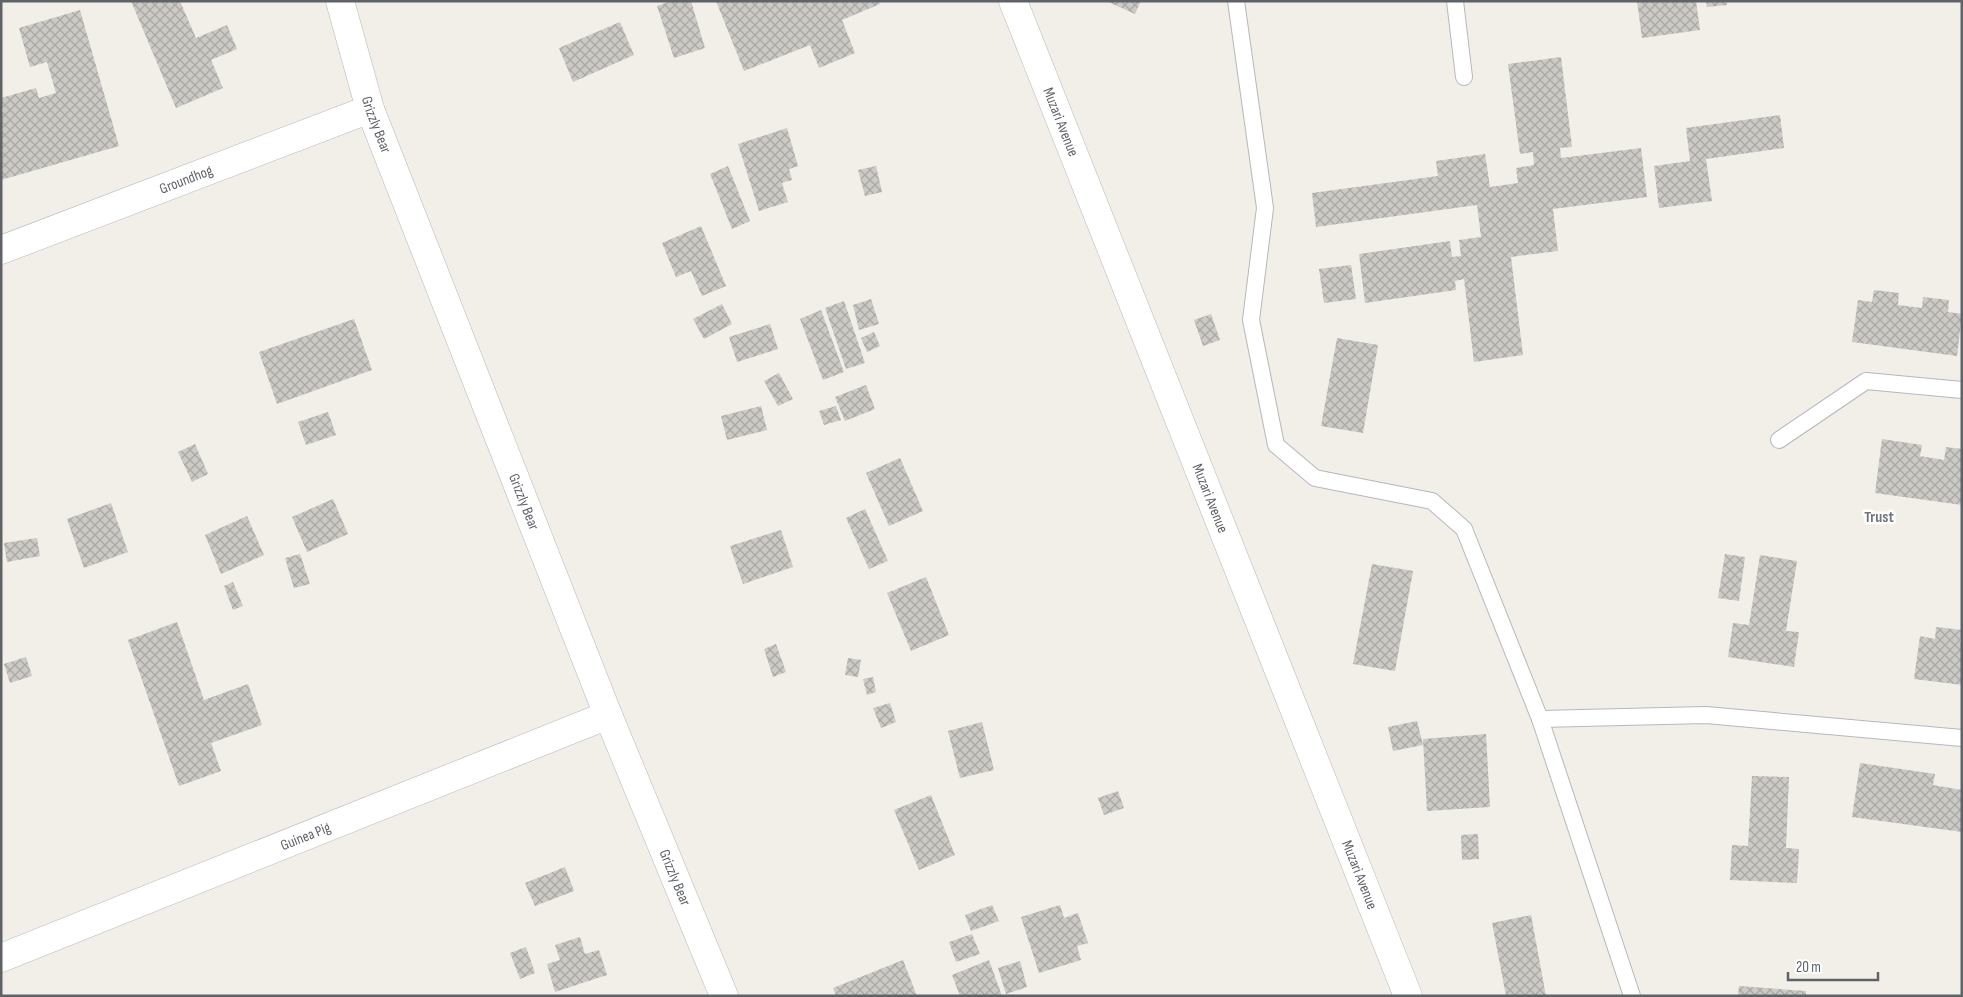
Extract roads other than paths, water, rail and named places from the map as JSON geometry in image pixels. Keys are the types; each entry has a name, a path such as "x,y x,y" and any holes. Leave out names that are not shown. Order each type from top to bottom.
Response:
{"street":[{"name":"Grizzly Bear","path":"340,1 370,109 608,715 724,996"},
{"name":"Muzari Avenue","path":"1013,1 1408,996"},
{"name":"Groundhog","path":"1,250 370,109"},
{"name":"Guinea Pig","path":"1,958 608,715"}],"lane":[{"path":"1236,1 1265,208 1251,320 1276,444 1315,478 1432,501 1464,529 1540,719 1632,996"},
{"path":"1455,1 1464,77"},
{"path":"1779,440 1866,381 1962,390"},
{"path":"1540,719 1706,715 1962,738"}],"district":[{"name":"Trust","path":"1879,517"}]}
